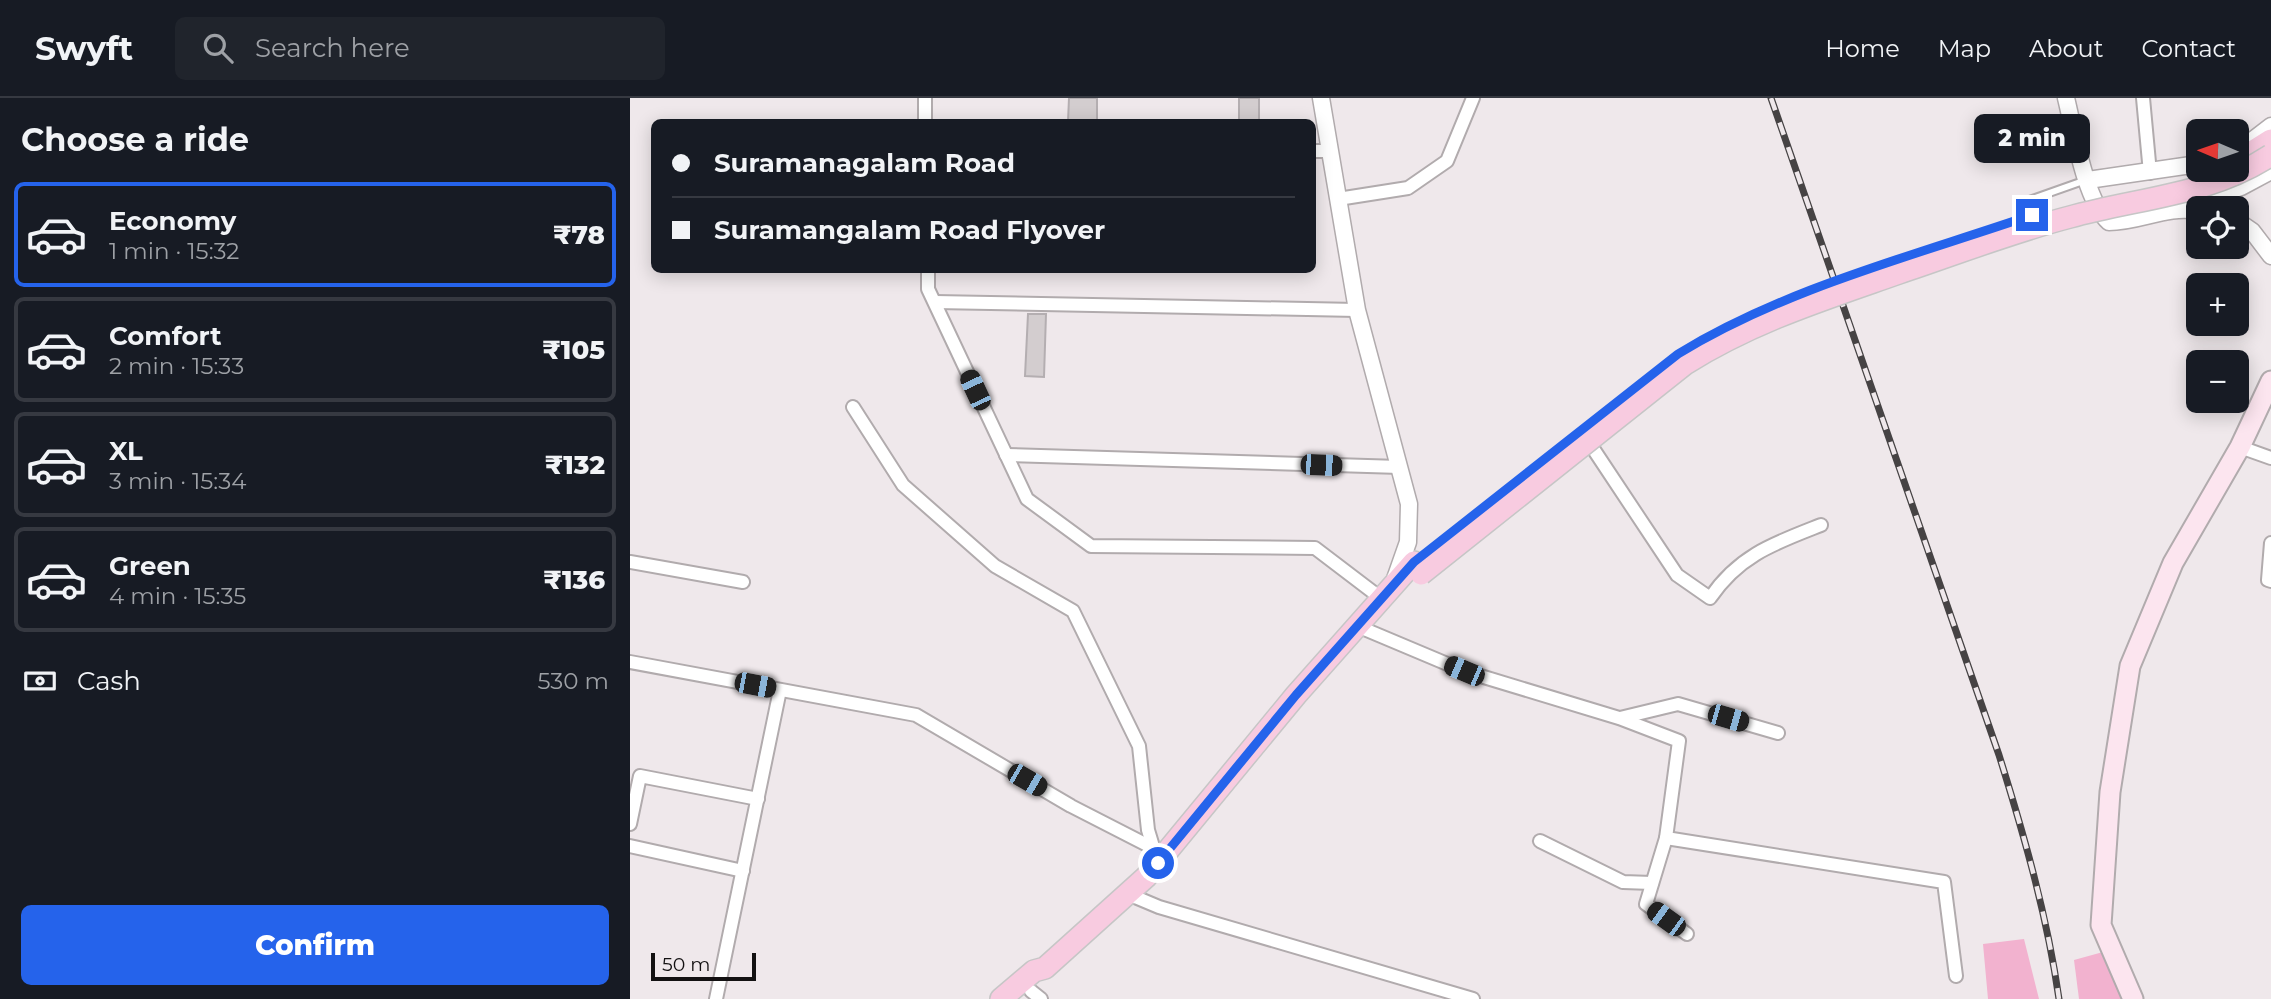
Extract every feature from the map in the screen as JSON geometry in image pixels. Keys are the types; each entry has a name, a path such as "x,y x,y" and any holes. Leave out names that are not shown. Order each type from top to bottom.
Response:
{"main road":[{"path":"2249,154 2271,140"},
{"path":"1418,568 1685,364 1731,335 1779,315 2035,226 2115,205 2207,186 2250,169 2271,155"},
{"path":"1001,999 1034,971 1045,968 1128,894 1155,855 1386,595 1678,354 1726,325 1775,304 2032,215 2186,178"},
{"path":"2133,999 2102,925 2110,792 2130,666 2173,563 2240,447 2271,381"},
{"path":"1032,996 1043,981 1045,968"}],"street":[{"path":"925,98 925,119"},
{"path":"928,273 928,289 1027,499 1091,545 1315,548 1386,595 1408,542 1409,504 1357,310 1321,98"},
{"path":"1338,199 1408,188 1447,161 1474,98"},
{"path":"2066,98 2088,180 2101,215 2109,222 2122,222 2181,208 2241,187 2271,171"},
{"path":"2143,98 2150,173"},
{"path":"2249,144 2271,126"},
{"path":"1316,151 1329,151"},
{"path":"2088,180 2186,166"},
{"path":"2181,208 2186,209"},
{"path":"2249,229 2271,256"},
{"path":"934,302 1357,310"},
{"path":"853,407 903,485 995,566 1073,611 1139,746 1148,830 1155,855"},
{"path":"2240,447 2271,457"},
{"path":"1594,450 1677,575 1710,598 1723,579 1761,548 1821,525"},
{"path":"1006,455 1400,467"},
{"path":"2271,543 2268,580 2271,581"},
{"path":"630,562 743,582"},
{"path":"1357,626 1464,671 1619,719 1679,741 1666,838 1646,904 1687,933"},
{"path":"630,662 916,715 1155,855"},
{"path":"716,999 780,690"},
{"path":"1619,719 1678,704 1778,733"},
{"path":"630,824 640,776 758,799"},
{"path":"1666,838 1944,882 1956,976"},
{"path":"1540,841 1623,882 1652,883"},
{"path":"630,846 743,871"},
{"path":"1128,894 1159,907 1473,999"}],"lane":[{"path":"2018,204 2088,180"}],"shaded area":[{"path":"2024,939 2039,999 1988,999 1983,944"},
{"path":"2103,952 2121,999 2079,999 2074,960"}],"building":[{"path":"1069,98 1097,98 1097,119 1068,119"},
{"path":"1239,98 1259,98 1259,119 1239,119"},
{"path":"1028,314 1046,314 1044,377 1025,376"}],"railway":[{"path":"1771,98 1999,755 2034,876 2059,999"}],"route":[{"path":"1158,863 1296,695 1414,562 1678,354 1726,325 1775,304 2032,215"}]}
